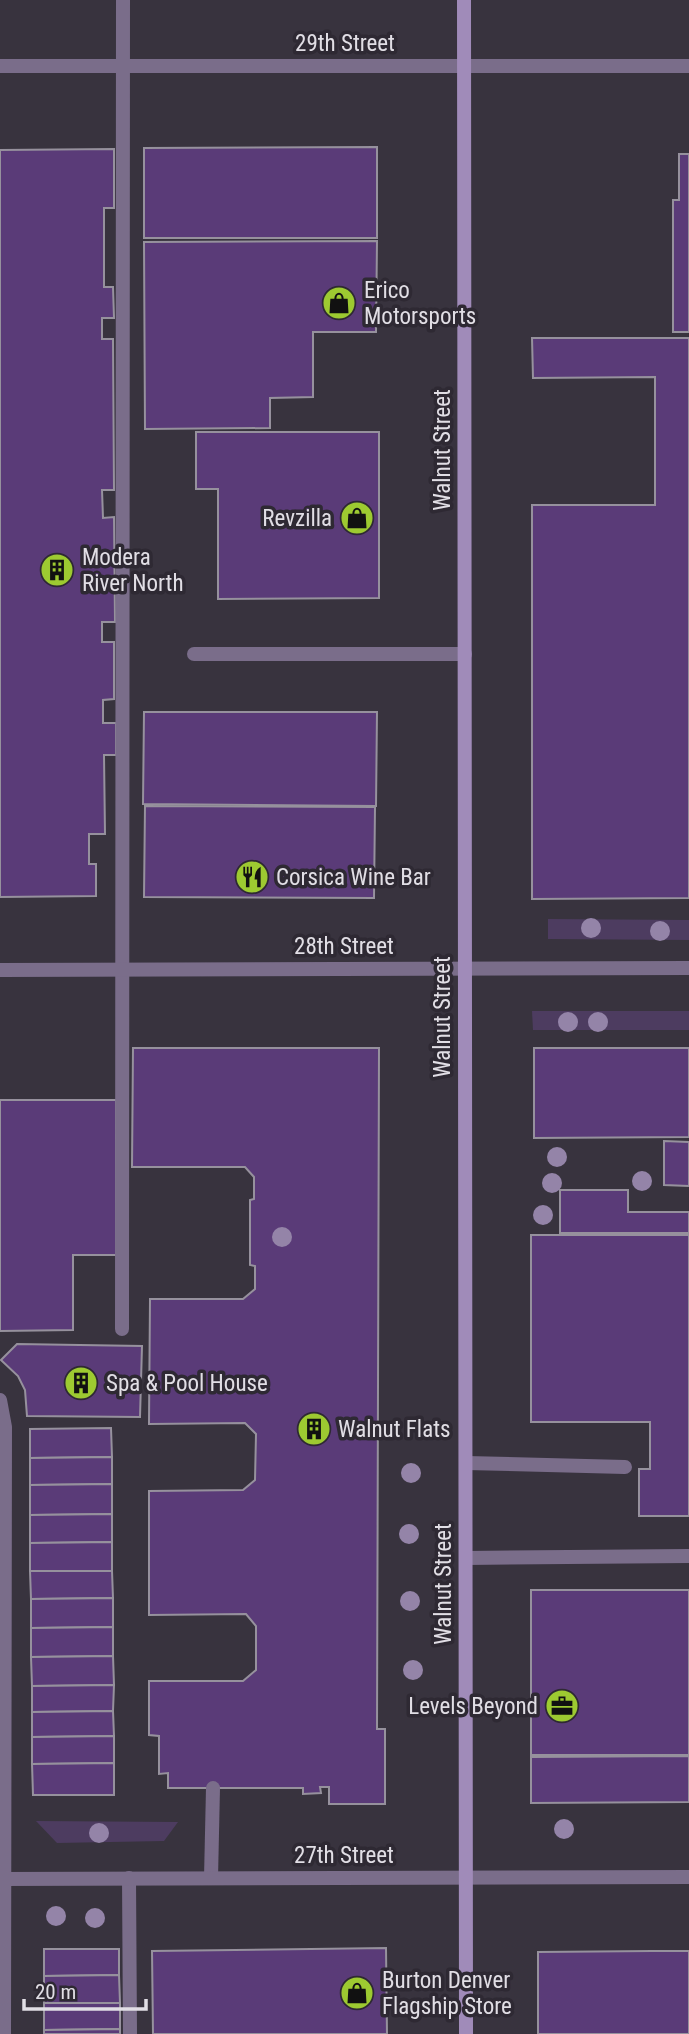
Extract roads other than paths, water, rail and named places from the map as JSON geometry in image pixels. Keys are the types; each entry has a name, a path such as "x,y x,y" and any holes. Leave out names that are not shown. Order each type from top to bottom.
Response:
{"street":[{"path":"122,1329 123,0"},
{"name":"Walnut Street","path":"464,0 466,2034"},
{"name":"29th Street","path":"0,66 689,66"},
{"path":"194,654 465,654"},
{"name":"28th Street","path":"0,970 689,968"},
{"path":"0,1400 5,1427 2,1879 4,2034"},
{"path":"466,1463 625,1467"},
{"path":"466,1558 689,1556"},
{"path":"211,1878 213,1788"},
{"name":"27th Street","path":"2,1879 689,1877"},
{"path":"129,1878 130,2034"}],"place":[{"name":"Erico Motorsports","path":"339,303"},
{"name":"Revzilla","path":"357,518"},
{"name":"Modera River North","path":"57,570"},
{"name":"Corsica Wine Bar","path":"252,877"},
{"name":"Spa & Pool House","path":"81,1383"},
{"name":"Walnut Flats","path":"314,1429"},
{"name":"Levels Beyond","path":"562,1706"},
{"name":"Burton Denver Flagship Store","path":"357,1993"}]}
